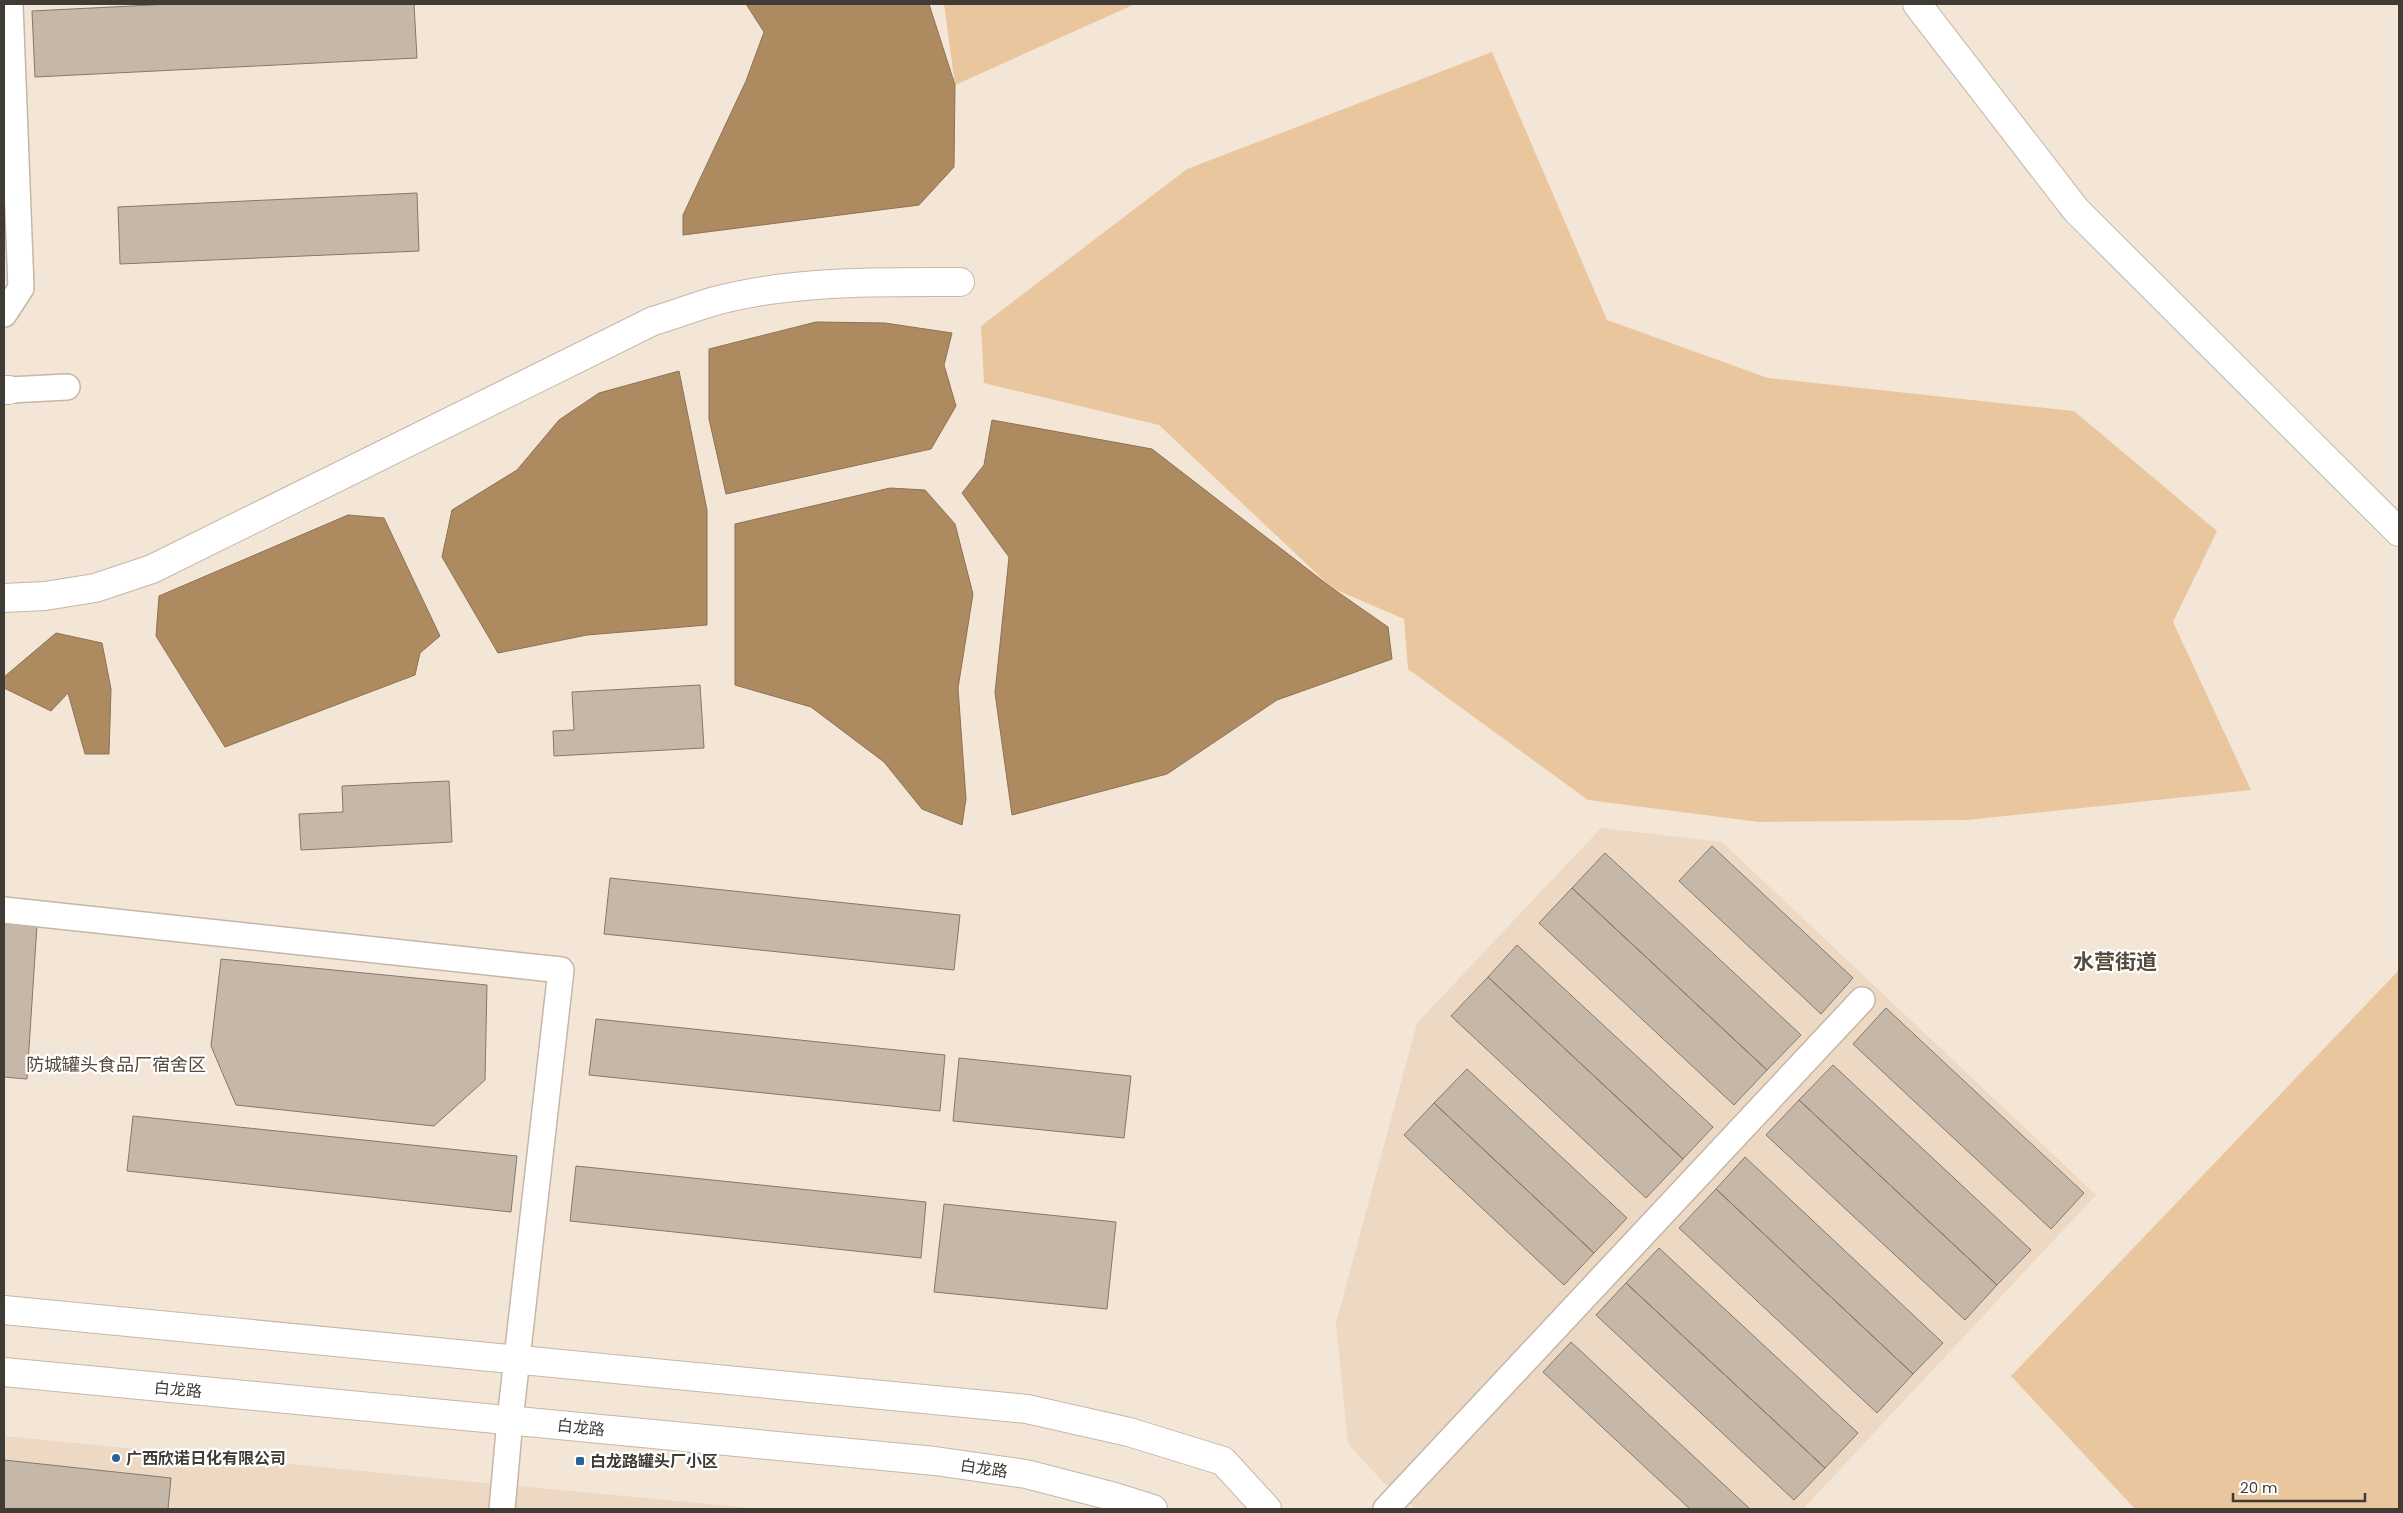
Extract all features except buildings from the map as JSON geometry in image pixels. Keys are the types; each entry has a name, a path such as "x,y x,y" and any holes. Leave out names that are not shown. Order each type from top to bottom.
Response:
{"street":[{"path":"1916,4 2076,210 2399,532"},
{"path":"4,598 46,596 95,588 152,569 662,318 716,301 780,290 847,282 960,282"},
{"path":"4,1310 1027,1409 1129,1432 1223,1462 1267,1509"},
{"name":"白龙路","path":"4,1372 935,1462 1026,1474 1116,1497 1153,1509"}],"lane":[{"path":"4,314 21,288 10,4"},
{"path":"6,390 68,387"},
{"path":"4,910 561,970 510,1420 502,1509"},
{"path":"1386,1509 1862,1000"}],"shaded area":[{"path":"746,4 929,4 955,85 954,167 919,205 683,235 683,215 746,81 764,32"},
{"path":"944,4 1135,4 955,85"},
{"path":"1492,52 1607,320 1768,378 2074,411 2217,531 2173,622 2251,790 1967,820 1759,822 1588,800 1408,669 1404,619 1332,588 1159,425 984,383 981,326 1187,169"},
{"path":"816,322 885,323 952,333 944,365 956,406 931,449 726,494 709,419 709,349"},
{"path":"679,371 707,510 707,625 587,635 498,653 442,557 452,510 517,470 559,420 599,393"},
{"path":"992,420 1152,449 1332,588 1388,627 1392,659 1277,700 1167,774 1012,815 995,693 1009,557 962,493 984,465"},
{"path":"890,488 925,490 955,524 973,594 958,688 966,799 962,825 922,809 884,762 811,707 735,685 735,524"},
{"path":"348,515 384,518 440,636 420,653 415,675 225,747 156,636 159,596"},
{"path":"56,633 102,643 111,689 109,754 85,754 68,693 51,711 4,688 4,677"},
{"path":"1601,828 1722,842 2096,1195 1803,1509 1416,1509 1384,1483 1348,1444 1336,1323 1417,1023"},
{"path":"2399,970 2399,1509 2135,1509 2011,1376"},
{"name":"广西欣诺日化有限公司","path":"4,1436 454,1480 761,1509 4,1509"}],"place":[{"name":"广西欣诺日化有限公司","path":"116,1458"},
{"name":"白龙路罐头厂小区","path":"580,1461"}],"district":[{"name":"水营街道","path":"2115,962"},
{"name":"防城罐头食品厂宿舍区","path":"116,1065"}]}
